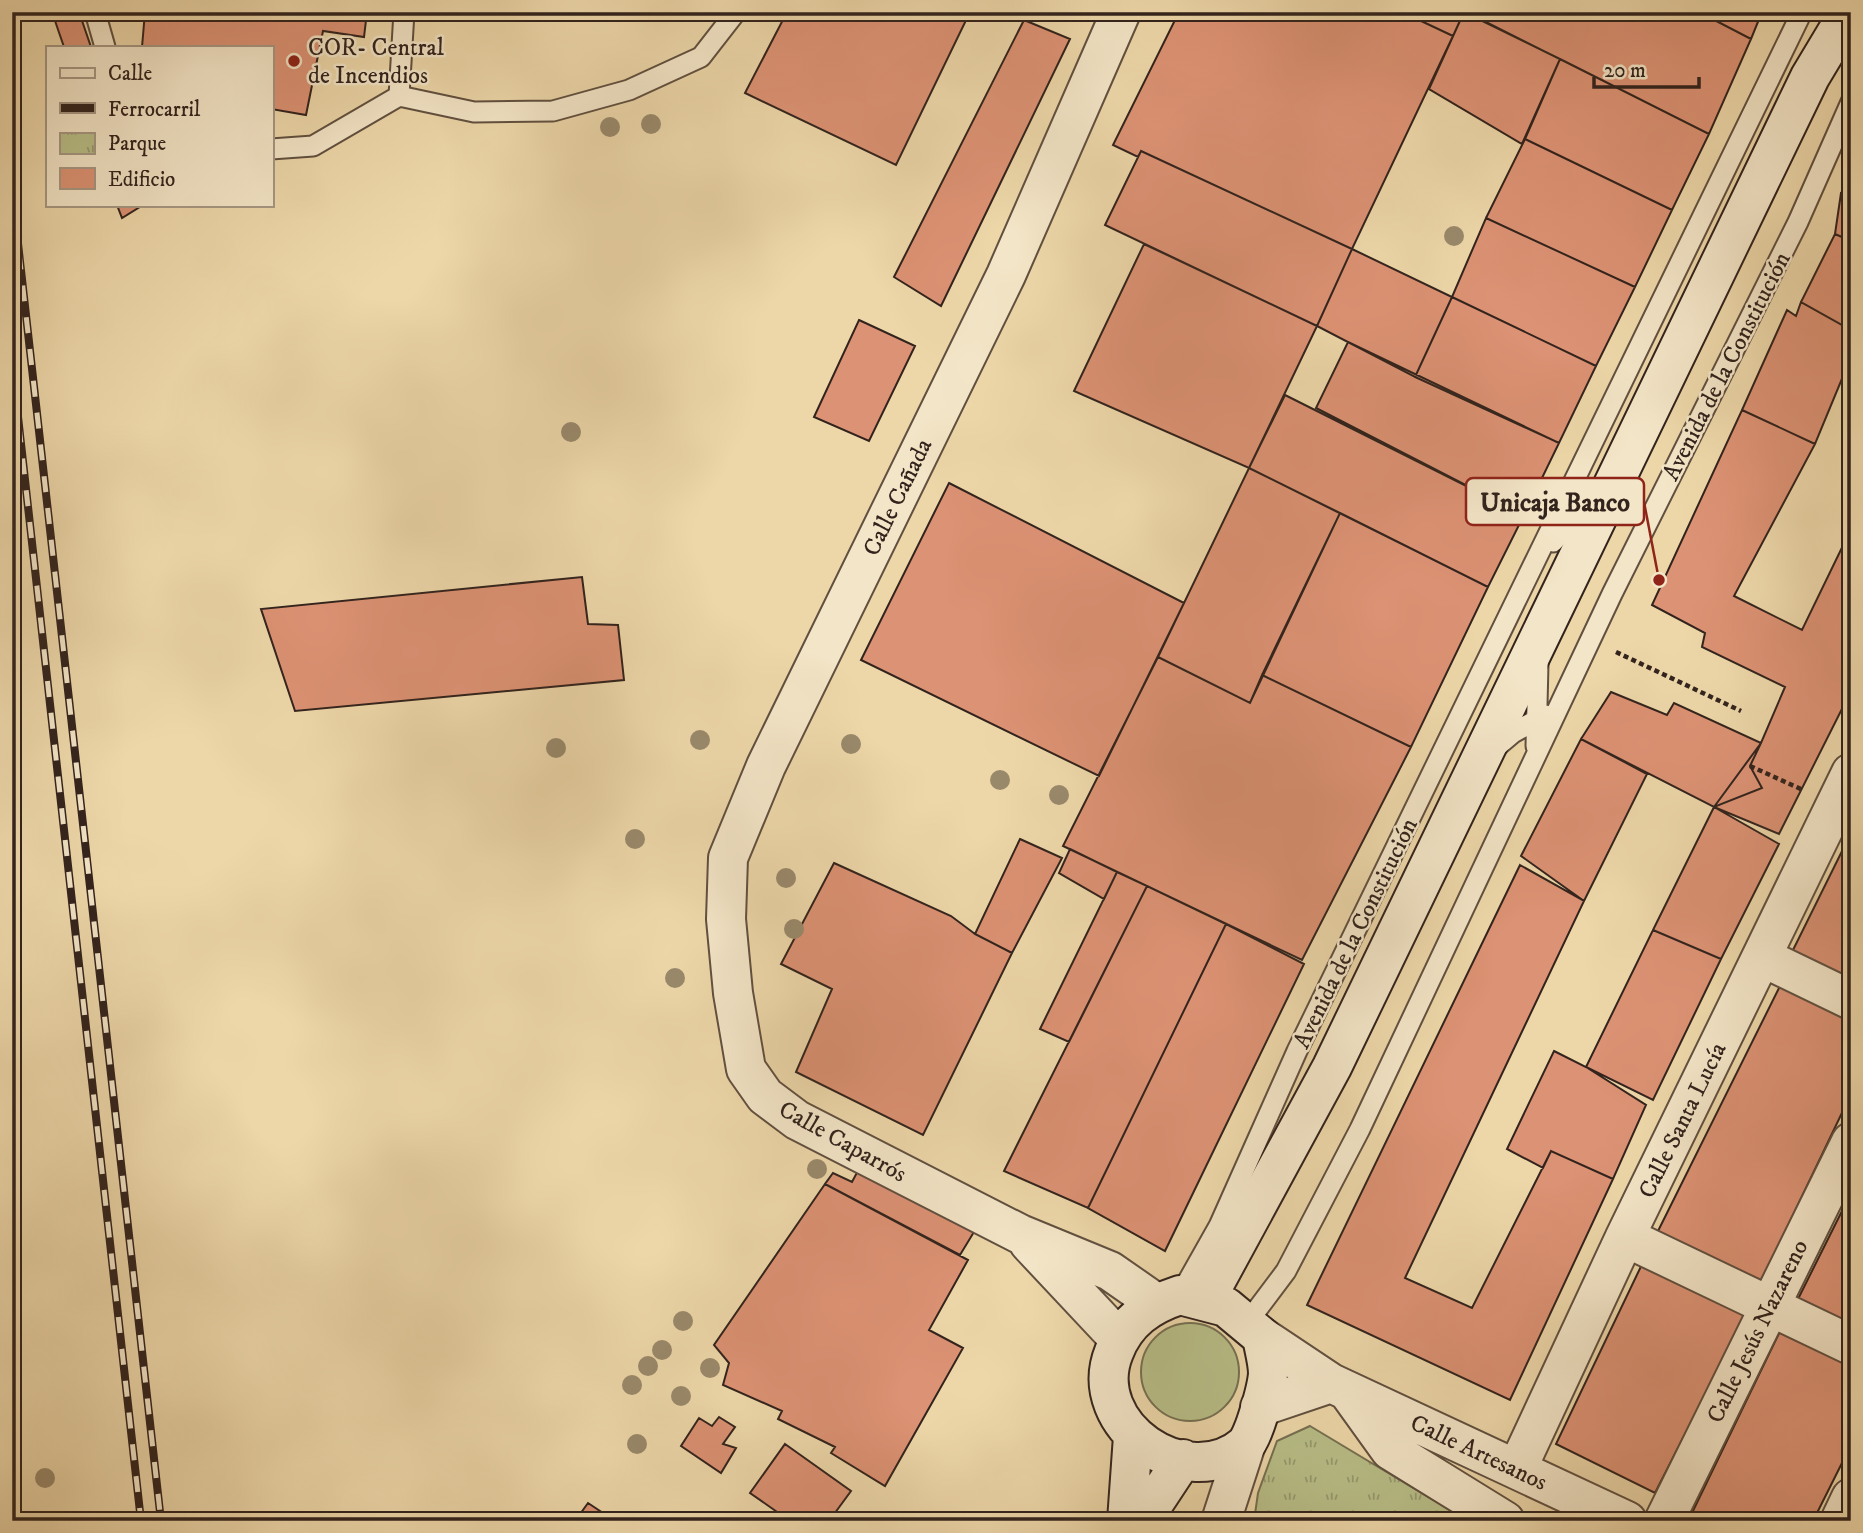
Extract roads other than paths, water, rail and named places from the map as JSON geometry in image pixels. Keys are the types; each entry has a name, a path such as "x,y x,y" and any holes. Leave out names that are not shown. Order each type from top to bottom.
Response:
{"street":[{"name":"Calle Cañada","path":"733,993 726,919 728,858 766,766 1006,275 1121,12"},
{"name":"Avenida de la Constitución","path":"1180,1300 1332,1068 1542,634 1549,576 1609,452 1810,77 1849,12"},
{"name":"Calle Santa Lucía","path":"1517,1469 1625,1237 1843,789"},
{"path":"1762,957 1851,1000"},
{"name":"Calle Caparrós","path":"733,993 746,1069 765,1096 797,1120 1020,1234 1180,1300"},
{"name":"Calle Jesús Nazareno","path":"1664,1521 1848,1153"},
{"name":"Calle Caparrós","path":"1020,1234 1119,1339"},
{"path":"1625,1237 1851,1345"},
{"path":"1198,1461 1158,1452 1133,1436 1116,1415 1108,1385 1108,1365 1119,1339 1133,1321 1180,1300 1226,1307 1255,1330 1268,1375 1260,1407 1221,1521"},
{"name":"Calle Artesanos","path":"1255,1330 1339,1386 1627,1521"},
{"path":"1260,1407 1339,1386 1390,1450 1505,1521"},
{"path":"1127,1521 1133,1436"},
{"path":"1142,1521 1198,1461 1246,1444"},
{"path":"1193,1521 1198,1461"},
{"path":"1840,1521 1851,1498"}],"lane":[{"path":"95,12 105,46"},
{"path":"399,96 404,12"},
{"path":"273,149 313,146 399,96 474,112 553,111 629,90 701,57 736,12"},
{"name":"Avenida de la Constitución","path":"1180,1300 1219,1226 1297,1051 1549,576 1577,513 1609,452 1802,12"},
{"name":"Avenida de la Constitución","path":"1255,1330 1360,1129 1591,640 1798,222 1851,102"},
{"name":"Avenida de la Constitución","path":"1549,576 1577,513 1607,484 1609,452"},
{"path":"1534,761 1536,676 1542,634"},
{"name":"Avenida de la Constitución","path":"1475,771 1497,747 1561,704"}],"railway":[{"path":"12,190 161,1521"},
{"path":"12,363 141,1521"}],"place":[{"name":"COR- Central de Incendios","path":"294,61"},
{"name":"Unicaja Banco","path":"1659,580"}]}
